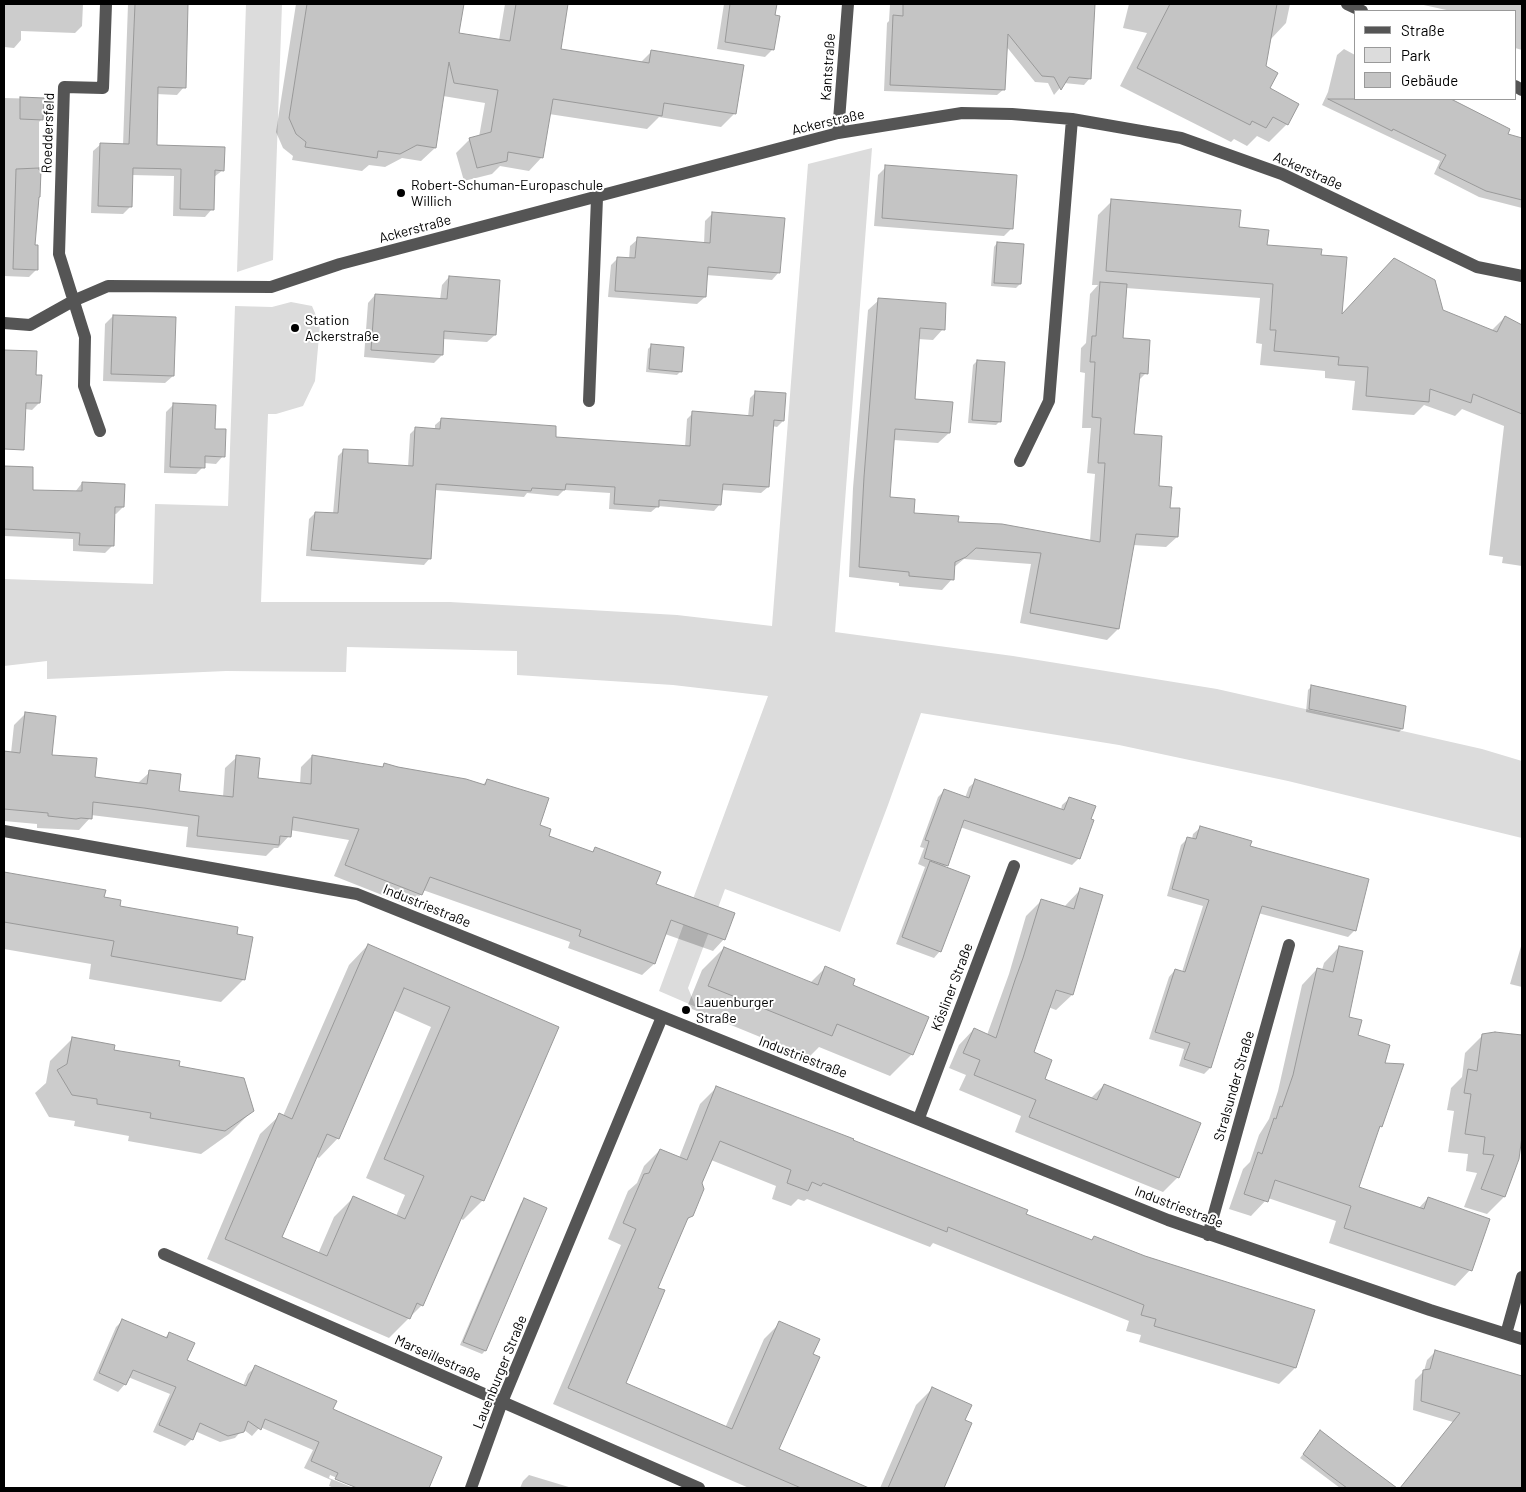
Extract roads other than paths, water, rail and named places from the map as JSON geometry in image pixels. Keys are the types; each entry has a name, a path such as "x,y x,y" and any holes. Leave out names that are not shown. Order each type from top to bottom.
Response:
{"street":[{"name":"Roeddersfeld","path":"100,431 84,386 85,338 59,254 64,87 103,88 106,4"},
{"name":"Kantstraße","path":"838,132 848,4"},
{"path":"1347,4 1360,10"},
{"name":"Ackerstraße","path":"73,301 108,286 271,287 340,264 597,198 838,132 962,113 1012,114 1072,119 1181,138 1282,174 1477,266 1522,276"},
{"path":"1020,461 1049,401 1072,119"},
{"path":"589,401 597,198"},
{"path":"4,324 30,325 73,301"},
{"name":"Industriestraße","path":"4,831 358,894 1208,1234 1430,1310 1522,1339"},
{"name":"Kösliner Straße","path":"919,1118 1014,866"},
{"name":"Stralsunder Straße","path":"1208,1234 1289,945"},
{"name":"Lauenburger Straße","path":"471,1488 502,1402 662,1017"},
{"name":"Marseillestraße","path":"164,1254 699,1488"},
{"path":"1506,1334 1522,1277"}],"place":[{"name":"Robert-Schuman-Europaschule Willich","path":"401,193"},
{"name":"Station Ackerstraße","path":"295,328"},
{"name":"Lauenburger Straße","path":"686,1010"}]}
